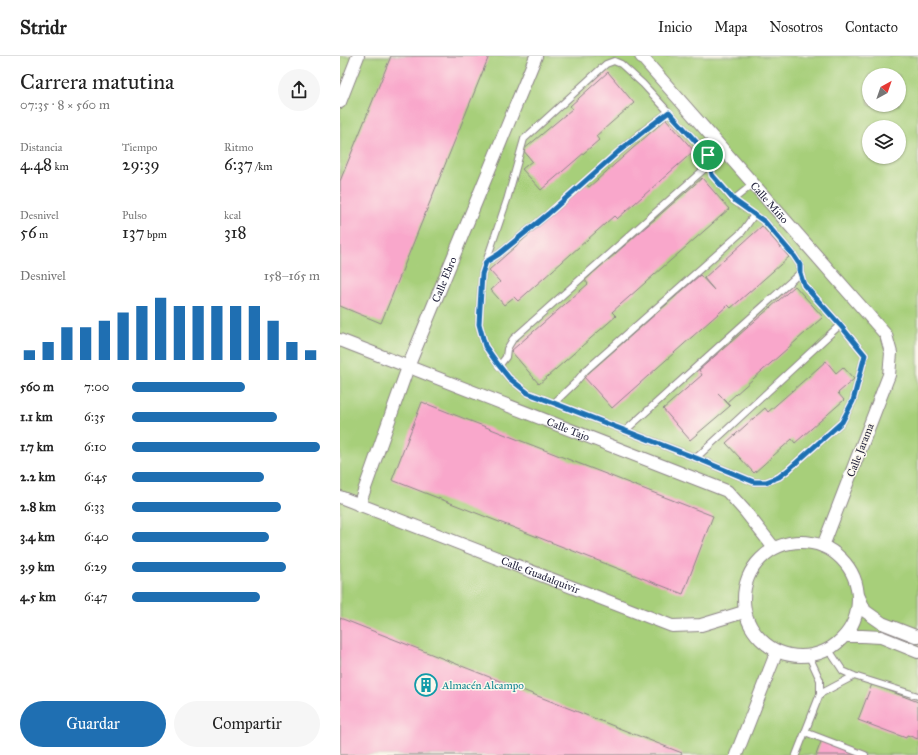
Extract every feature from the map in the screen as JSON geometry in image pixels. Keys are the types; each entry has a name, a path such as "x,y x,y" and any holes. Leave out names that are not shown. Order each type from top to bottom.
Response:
{"street":[{"path":"340,102 358,56"},
{"name":"Calle Ebro","path":"359,505 408,367 536,56"},
{"name":"Calle Miño","path":"641,56 886,335 891,353"},
{"name":"Calle Tajo","path":"340,340 727,491 774,548"},
{"name":"Calle Jarama","path":"823,546 889,375 891,353"},
{"name":"Calle Guadalquivir","path":"340,497 672,626 701,625 744,612"},
{"path":"858,596 858,610 853,624 845,636 829,650 809,656 787,655 768,647 753,632 744,612 743,591 750,571 763,555 782,544 803,541 823,546 841,558 853,575 858,596 865,611 882,623 918,637"},
{"path":"845,636 881,637 918,652"},
{"path":"736,755 777,651"}],"lane":[{"path":"614,61 621,64 643,84 669,112 708,155 712,175 734,200 765,222 794,256 800,265 800,273 804,285 865,355 853,401 842,422 788,470 779,477 766,482 754,482 528,393 509,378 485,346 479,324 482,274 507,200 524,139 606,64 614,61"},
{"path":"486,262 499,254 548,214 621,150 669,112"},
{"path":"500,366 506,357 507,349 513,339 710,164"},
{"path":"734,200 753,184"},
{"path":"554,403 585,371 742,232 754,215"},
{"path":"625,431 800,273"},
{"path":"696,458 840,325"},
{"path":"829,650 843,671 854,676 918,696"},
{"path":"796,755 820,694 820,680 809,656"},
{"path":"820,694 854,676"},
{"path":"805,732 865,755"}],"green space":[{"path":"340,56 918,56 918,755 340,755"}],"building":[{"path":"391,56 489,56 381,323 340,306 340,181"},
{"path":"608,72 634,103 596,136 599,140 541,190 522,169 532,161 523,150 572,109 570,106"},
{"path":"666,119 694,151 617,219 614,216 518,301 514,297 504,305 491,290 500,282 489,270 586,184 589,187"},
{"path":"702,178 729,209 612,312 616,316 539,384 511,351 588,284 585,280"},
{"path":"762,226 789,257 731,308 728,305 612,408 584,377 700,275 714,290 704,278"},
{"path":"795,286 823,317 727,402 718,393 730,406 690,440 663,409 702,375 699,370"},
{"path":"826,361 836,373 843,367 854,379 838,393 844,400 795,443 792,439 754,473 726,443 765,408 768,412"},
{"path":"422,402 713,516 683,594 392,480"},
{"name":"Almacén Alcampo","path":"340,618 682,753 681,755 340,755"},
{"path":"872,684 918,702 918,739 907,735 906,738 858,720"},
{"path":"822,739 862,755 816,755"}],"place":[{"name":"Almacén Alcampo","path":"426,685"}],"route":[{"path":"669,112 708,155 712,175 734,200 765,222 794,256 800,265 800,273 804,285 865,355 853,401 842,422 788,470 779,477 766,482 754,482 528,393 509,378 497,363 485,346 479,324 482,274 486,262 499,254 548,214 618,152 669,112"}]}
